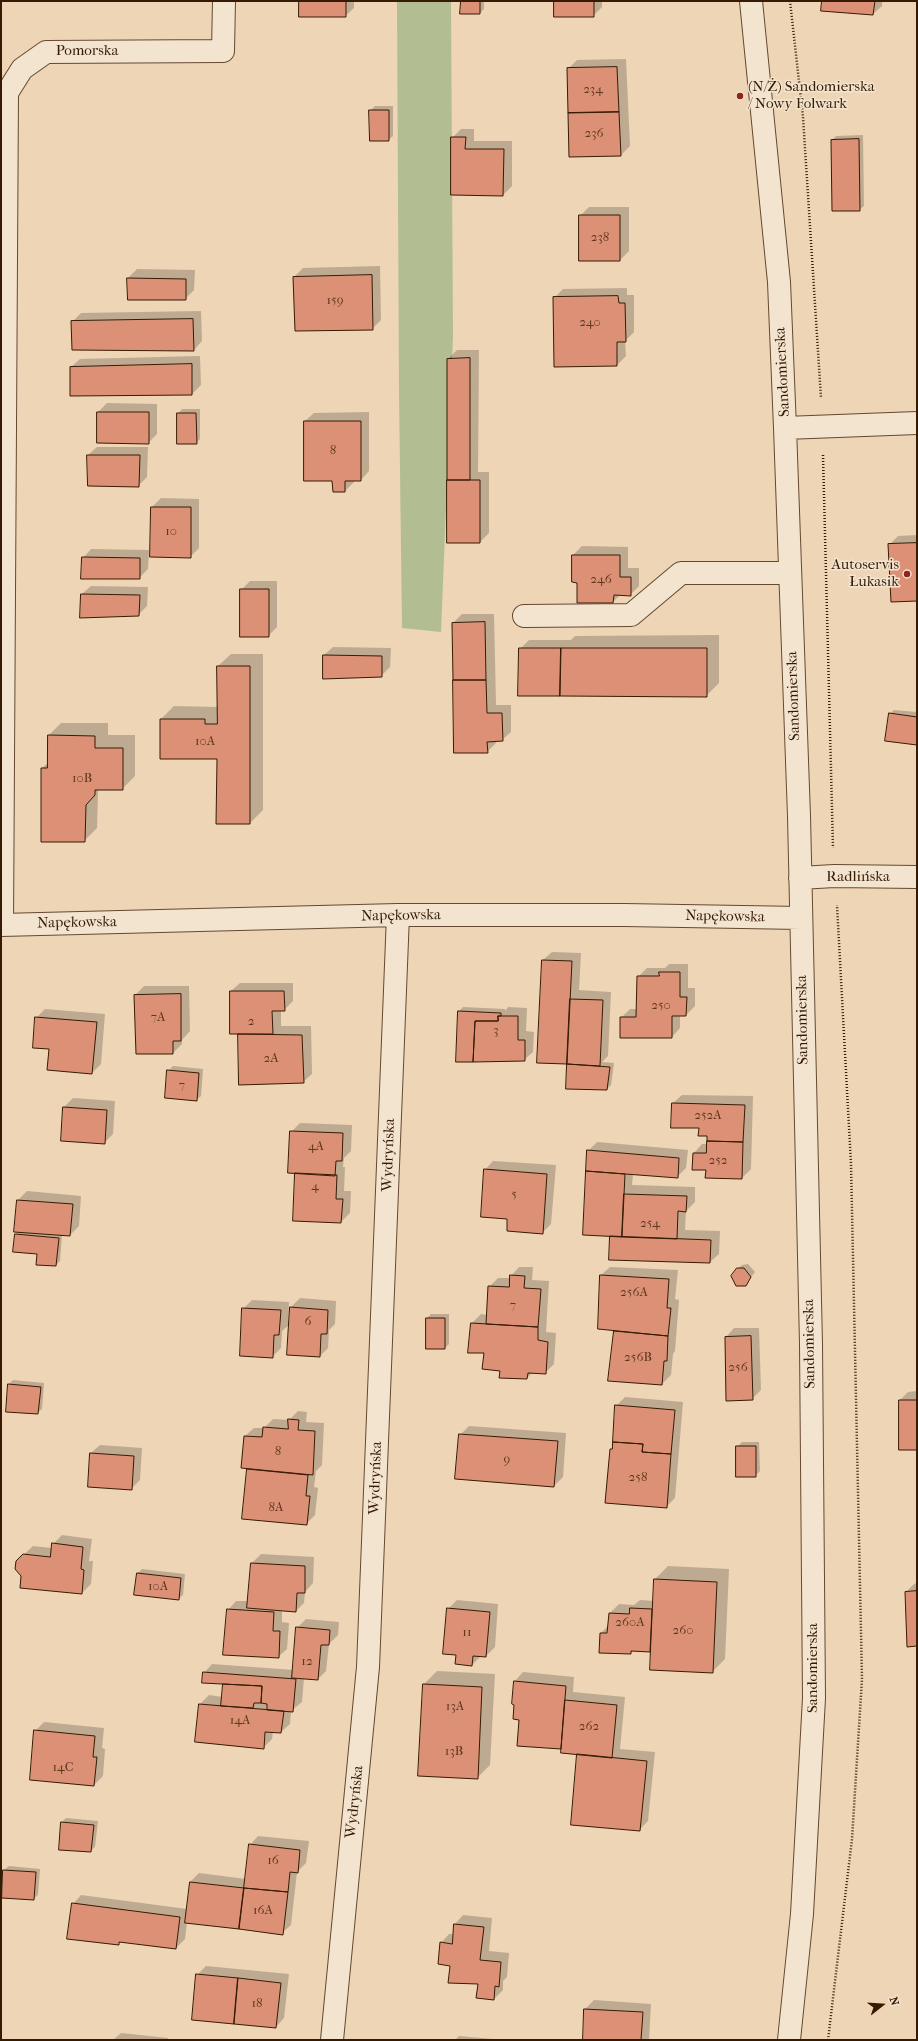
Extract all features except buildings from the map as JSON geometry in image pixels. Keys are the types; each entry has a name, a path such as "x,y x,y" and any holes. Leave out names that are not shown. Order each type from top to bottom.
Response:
{"street":[{"name":"Pomorska","path":"2,925 7,93 22,70 46,52 223,51 224,1"},
{"name":"Sandomierska","path":"751,1 779,282 786,428 800,878 811,1344 814,1698 802,1914 789,2040"},
{"path":"786,428 917,423"},
{"path":"524,616 631,615 681,573 790,573"},
{"name":"Radlińska","path":"800,878 834,876 917,877"},
{"name":"Napękowska","path":"2,925 398,915 624,915 801,918"},
{"name":"Wydryńska","path":"332,2040 368,1667 398,915"}],"path":[{"path":"790,1 803,117 815,281 822,426 834,876 838,916 852,1164 862,1679 852,1839 828,2040"}],"green space":[{"path":"397,1 451,1 453,336 441,632 402,628"}],"place":[{"name":"(N/Ż) Sandomierska / Nowy Folwark","path":"740,96"},
{"name":"Autoservis Łukasik","path":"907,574"}]}
